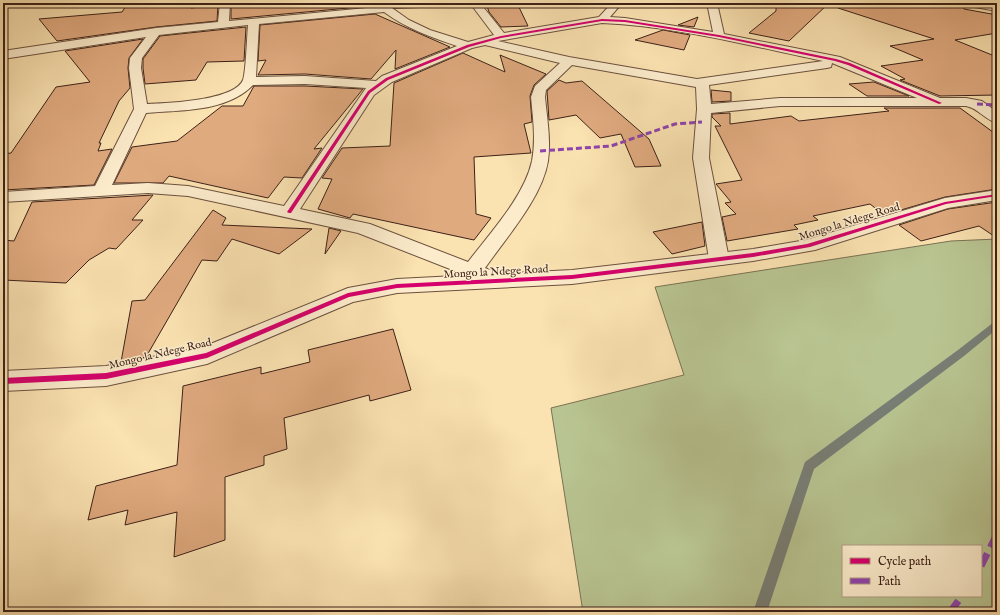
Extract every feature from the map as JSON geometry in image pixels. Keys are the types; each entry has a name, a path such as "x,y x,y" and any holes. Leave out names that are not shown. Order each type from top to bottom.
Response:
{"street":[{"path":"223,23 225,3"},
{"path":"3,55 64,44 223,23 382,6 446,3"},
{"path":"475,3 501,37"},
{"path":"602,20 617,3"},
{"path":"712,3 719,36"},
{"path":"969,3 997,8"},
{"path":"382,6 405,22 468,46"},
{"path":"141,110 212,102 225,98 244,88 249,81 254,20"},
{"path":"289,212 369,92 376,85 415,66 468,46 501,37 602,20 625,21 719,36 842,62 940,103"},
{"path":"101,191 116,157 141,110 135,68 136,58 156,31"},
{"path":"483,42 569,61 702,84 702,82 714,79 842,62"},
{"path":"472,271 504,228 538,167 540,150 538,97 540,88 569,61"},
{"path":"249,81 306,80 376,85"},
{"path":"702,84 704,109 702,158 719,259"},
{"path":"704,109 780,102 966,102 977,104 997,119"},
{"path":"3,197 148,188 188,191 363,228 496,280"},
{"name":"Mongo la Ndege Road","path":"3,381 106,376 207,355 348,295 397,286 572,277 719,259 808,246 945,203 997,196"}],"green space":[{"path":"997,239 997,612 583,612 551,408 684,375 655,287 951,241"}],"building":[{"path":"128,3 192,3 191,8 218,5 217,21 156,27 57,41 39,19 122,12"},
{"path":"231,3 349,3 359,7 231,19"},
{"path":"486,3 517,3 528,26 501,27 489,12"},
{"path":"776,3 829,3 789,41 749,33 776,11"},
{"path":"839,3 962,3 964,9 997,15 997,33 955,40 997,57 997,95 940,96 900,80 905,79 881,66 923,60 890,46 934,39 838,8"},
{"path":"375,14 450,47 395,69 396,50 371,79 305,74 258,75 266,60 258,61 260,25"},
{"path":"698,17 694,27 678,25"},
{"path":"246,27 244,61 207,62 196,80 145,84 143,59 160,36"},
{"path":"663,30 690,35 684,50 635,40"},
{"path":"143,39 129,58 128,68 130,88 119,101 99,143 101,143 98,151 112,149 94,185 3,190 3,154 11,153 56,87 90,82 65,51"},
{"path":"463,53 505,72 500,55 546,74 534,85 530,96 532,122 524,124 531,153 474,157 476,214 491,218 474,240 353,214 350,218 318,209 332,179 322,178 342,148 390,146 394,83"},
{"path":"559,80 566,83 582,81 649,139 661,166 635,167 621,134 600,138 576,115 549,120 547,91"},
{"path":"874,82 909,96 867,96 849,84"},
{"path":"254,86 305,86 363,89 314,149 322,148 302,178 284,177 268,198 169,176 163,183 114,183 132,147 177,141 222,106 243,106"},
{"path":"711,90 731,92 731,101 712,102"},
{"path":"884,108 960,108 997,135 997,189 945,197 884,215 870,204 813,216 818,220 794,225 798,229 727,241 722,217 736,214 725,203 731,202 716,184 742,180 715,126 721,126 712,117 712,114 730,113 730,124 791,116 799,121 889,111"},
{"path":"153,195 132,220 143,220 116,249 109,248 89,260 66,283 3,280 3,240 14,241 32,202"},
{"path":"997,202 997,238 979,226 921,241 899,225 948,209"},
{"path":"213,210 226,218 222,225 312,229 279,254 232,239 217,261 202,260 146,357 121,362 132,301 145,300"},
{"path":"702,222 705,246 672,254 653,232"},
{"path":"329,228 341,231 325,254"},
{"path":"393,329 411,390 370,401 369,395 284,418 287,449 264,456 264,465 225,477 225,540 174,557 177,512 125,525 128,510 88,520 96,486 177,465 183,386 261,367 261,374 310,362 308,350"}],"waterway":[{"path":"760,612 809,466 961,353 997,324"}],"marked path":[{"path":"977,104 997,105"},
{"path":"540,151 611,146 675,124 702,122"},
{"path":"982,564 997,534"},
{"path":"950,612 961,597"}],"cycle path":[{"path":"289,212 369,92 387,79 468,46 501,37 602,20 625,21 719,36 836,60 849,64 940,103"},
{"path":"3,381 106,376 207,355 348,295 397,286 572,277 753,255 808,246 945,203 997,195"}]}
